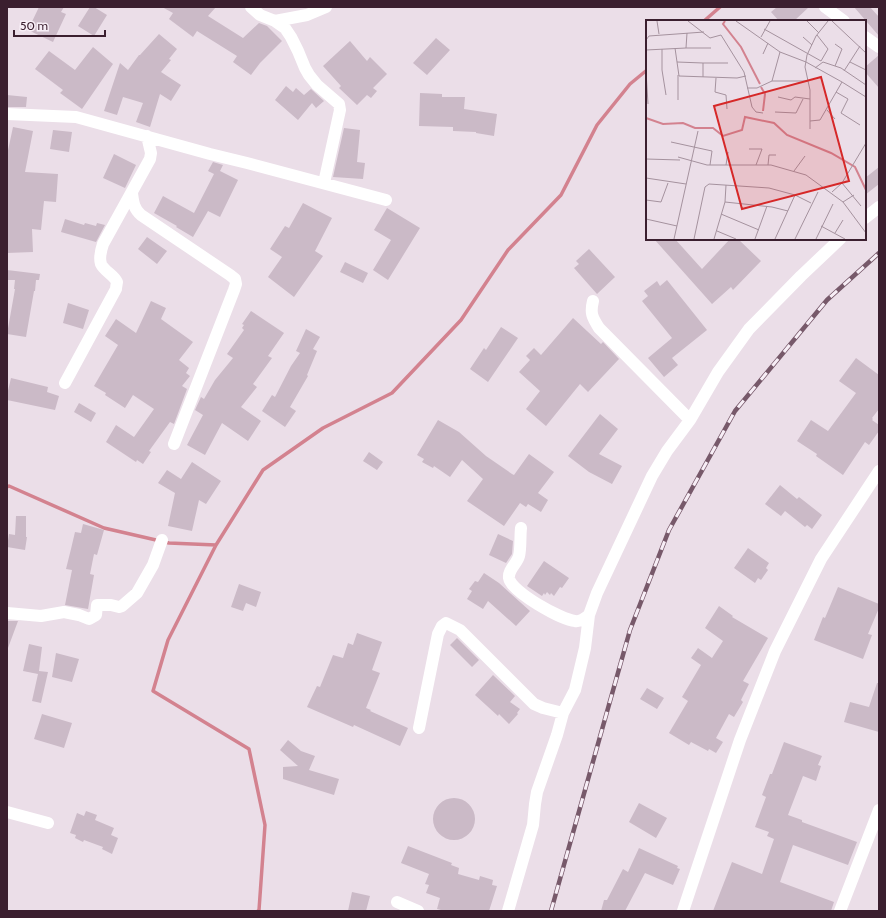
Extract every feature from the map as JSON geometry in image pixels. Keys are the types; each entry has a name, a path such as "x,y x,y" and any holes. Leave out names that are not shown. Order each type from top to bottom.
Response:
{"street":[{"path":"251,7 260,15 276,21 285,28 312,80 339,104 340,110 324,184"},
{"path":"276,21 307,16 326,7"},
{"path":"825,7 843,20"},
{"path":"866,38 879,47"},
{"path":"7,114 76,117 386,200"},
{"path":"65,383 116,289 117,282 102,265 100,259 101,252 103,244 150,159 151,153 147,136"},
{"path":"132,193 134,206 141,215 224,271 235,279 236,284 174,444"},
{"path":"866,217 879,207"},
{"path":"508,911 533,826 537,792 563,713 575,690 585,648 589,615 597,593 652,476 667,451 690,420 718,372 749,329 800,276 839,240"},
{"path":"593,301 593,318 599,328 690,420"},
{"path":"683,911 740,740 775,651 821,558 879,471"},
{"path":"521,528 519,556 510,572 509,578 516,590 545,609 577,622 589,615"},
{"path":"7,613 41,616 64,612 79,615 88,619 96,615 97,606 122,606 137,593 145,580 153,565 162,540"},
{"path":"419,728 438,634 442,626 446,624 454,626 460,630 534,704 563,713"},
{"path":"840,911 879,810"},
{"path":"7,812 48,823"},
{"path":"397,902 418,911"}],"building":[{"path":"39,7 64,7 61,12 66,14 53,42 28,30"},
{"path":"90,7 94,7 107,15 94,36 78,26"},
{"path":"162,7 216,7 208,16 243,38 259,23 267,26 282,41 260,63 251,75 233,62 237,56 197,31 193,37 169,19 173,13"},
{"path":"777,7 809,7 795,20 778,20 771,12"},
{"path":"854,7 870,7 879,17 879,36 866,20"},
{"path":"159,34 177,49 169,59 171,60 161,72 181,85 171,101 160,94 150,127 136,122 143,103 123,97 117,115 104,111 120,63 128,70 139,55"},
{"path":"436,38 450,50 427,75 413,63"},
{"path":"350,41 367,61 370,57 387,74 373,88 377,91 371,98 367,95 357,105 339,88 341,86 323,66"},
{"path":"93,47 113,64 82,109 60,93 63,90 35,69 49,51 75,70"},
{"path":"879,55 879,88 866,73 866,66"},
{"path":"286,86 293,92 296,88 304,95 311,89 324,101 316,108 312,103 298,120 275,100"},
{"path":"420,93 442,94 442,97 465,97 464,109 497,114 494,136 476,132 453,131 453,127 419,126"},
{"path":"7,95 27,97 26,107 7,107"},
{"path":"13,127 33,131 25,172 58,174 56,202 44,201 41,230 32,229 33,252 7,253 7,155"},
{"path":"344,128 360,130 357,162 365,163 363,179 333,177"},
{"path":"53,130 72,132 69,152 50,149"},
{"path":"114,154 136,165 125,188 103,178"},
{"path":"213,162 223,165 220,171 238,180 220,217 208,211 193,237 154,213 163,196 194,213 214,174 208,171"},
{"path":"879,167 879,184 866,194 866,177"},
{"path":"303,203 332,218 315,251 323,256 294,297 268,277 282,257 270,249 285,226 289,228"},
{"path":"387,208 420,228 388,280 373,270 391,240 374,230"},
{"path":"65,219 84,225 85,223 96,226 97,223 105,225 96,242 61,232"},
{"path":"147,237 167,251 157,264 138,249"},
{"path":"655,240 676,240 702,269 729,240 739,240 761,261 733,290 731,287 712,304"},
{"path":"589,249 615,277 597,294 574,268 579,264 576,261"},
{"path":"345,262 368,273 363,283 340,272"},
{"path":"7,270 40,274 39,280 36,280 26,337 7,334 15,289 15,280 7,280"},
{"path":"667,280 707,330 672,358 678,365 664,377 648,358 672,338 642,301 648,296 644,291 657,281 660,286"},
{"path":"151,301 166,308 161,319 193,342 179,360 189,368 186,373 190,376 182,386 187,389 174,424 170,422 149,451 151,452 143,464 137,460 136,462 106,442 116,425 134,437 154,409 133,395 125,408 105,395 106,393 94,386 118,345 105,336 116,319 136,333"},
{"path":"68,303 89,310 83,329 63,323"},
{"path":"251,311 284,333 268,356 272,358 253,384 257,387 241,407 261,421 248,441 222,423 205,455 187,445 203,415 195,410 201,397 204,399 215,380 233,358 227,354 244,330 242,328 244,325 242,324"},
{"path":"573,318 601,344 603,342 619,359 588,392 580,384 546,426 526,409 540,391 519,372 530,360 526,356 534,348 541,355"},
{"path":"501,327 518,338 488,382 470,369 484,348 486,350"},
{"path":"306,329 320,337 313,349 317,351 307,375 308,376 290,407 296,411 285,427 262,411 272,395 275,397 291,366 300,353 296,351"},
{"path":"856,358 879,375 879,409 872,420 879,425 879,431 869,445 865,442 843,475 816,456 817,454 797,441 811,420 828,431 856,393 839,381"},
{"path":"11,378 48,387 47,392 59,396 55,410 7,400"},
{"path":"79,403 96,413 91,422 74,412"},
{"path":"600,414 618,429 599,454 622,466 612,484 589,472 568,456"},
{"path":"438,420 459,432 486,456 514,475 529,454 554,472 538,493 548,500 541,512 528,504 526,507 520,503 504,526 467,501 483,479 462,460 450,477 434,466 433,468 422,462 424,459 417,455"},
{"path":"369,452 383,462 377,470 363,461"},
{"path":"192,462 221,481 206,504 199,500 192,531 168,526 175,493 158,483 167,470 181,479"},
{"path":"780,485 797,499 799,497 822,515 812,529 807,525 805,527 785,511 781,516 765,504"},
{"path":"16,516 26,516 27,537 25,550 7,547 9,534 15,535"},
{"path":"83,524 104,530 97,555 94,554 90,574 94,575 88,609 65,605 72,570 66,569 75,532 81,533"},
{"path":"498,534 513,541 512,554 506,563 489,555"},
{"path":"748,548 769,563 766,568 768,570 761,580 758,578 755,583 734,568"},
{"path":"544,561 569,578 554,596 547,592 542,596 527,586"},
{"path":"484,573 499,583 530,611 516,626 488,601 483,609 467,599 472,591 469,589 475,581 478,582"},
{"path":"239,584 261,592 256,607 246,603 243,611 231,607"},
{"path":"838,587 879,604 879,608 868,634 872,635 863,659 814,640 823,617 825,618"},
{"path":"719,606 733,616 732,617 768,638 743,681 749,684 741,700 743,702 734,717 729,714 716,738 723,742 716,753 709,749 708,751 691,742 689,745 669,733 688,701 682,697 701,665 691,658 698,648 712,658 723,641 705,628"},
{"path":"7,621 18,621 8,648 7,647"},
{"path":"357,633 382,642 372,670 380,673 366,708 408,728 400,746 354,725 353,727 307,707 317,686 320,687 333,655 343,658 348,643 353,645"},
{"path":"457,638 479,660 472,667 450,645"},
{"path":"29,644 42,647 39,671 48,672 41,703 32,701 38,674 23,671"},
{"path":"56,653 79,659 72,682 52,677"},
{"path":"493,675 515,696 510,702 520,709 517,713 518,714 509,724 475,695"},
{"path":"877,683 879,683 879,732 844,722 850,702 869,707"},
{"path":"647,688 664,698 657,709 640,699"},
{"path":"42,714 72,723 64,748 34,739"},
{"path":"288,740 301,751 315,756 309,770 339,779 334,795 283,779 283,767 298,766 280,750"},
{"path":"784,742 822,756 818,765 821,766 816,781 803,776 788,815 802,820 802,822 857,842 848,865 793,845 780,882 834,902 831,911 713,911 732,862 762,874 774,839 767,836 769,832 755,827 766,797 762,795"},
{"path":"450,798 458,798 466,801 472,807 475,819 472,831 466,837 458,840 450,840 442,837 436,831 433,823 433,815 436,807 442,801"},
{"path":"639,803 667,818 656,838 629,822"},
{"path":"86,811 97,815 95,820 114,828 111,835 118,838 112,854 102,849 103,847 84,840 83,842 75,838 76,835 70,833 77,813 84,816"},
{"path":"408,846 452,863 451,865 459,868 458,874 479,880 480,876 493,880 492,885 497,886 489,911 445,911 437,909 440,898 426,893 429,885 425,884 429,874 401,863"},
{"path":"639,848 678,866 677,868 680,869 673,885 645,873 625,911 601,911 604,900 607,900 623,869 628,872"},
{"path":"352,892 370,896 366,911 348,911"}],"waterway":[{"path":"705,20 720,7"},
{"path":"258,911 265,825 249,749 153,691 168,640 216,545 263,470 323,428 392,393 461,320 508,250 561,195 597,125 630,84 646,71"},
{"path":"7,487 9,486 104,528 169,543 216,545"}],"railway":[{"path":"551,911 630,630 669,530 735,411 827,300 879,253"}]}
